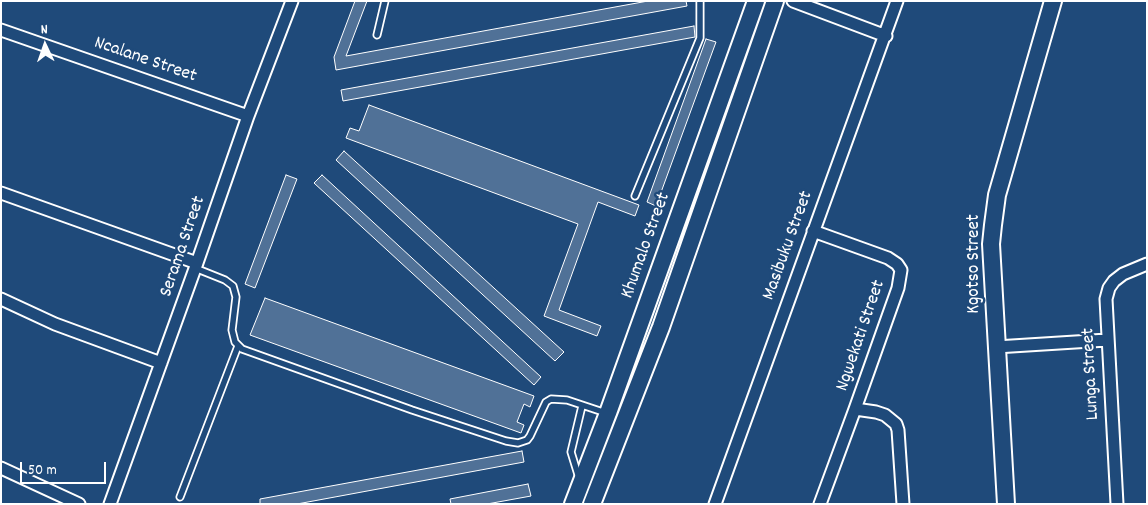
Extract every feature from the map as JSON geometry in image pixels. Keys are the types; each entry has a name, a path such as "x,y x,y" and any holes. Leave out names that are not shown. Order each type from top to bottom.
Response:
{"street":[{"name":"Serama Street","path":"110,504 248,116 292,1"},
{"name":"Khumalo Street","path":"573,504 608,413 756,1"},
{"name":"Khumalo Street","path":"592,504 661,327 775,1"},
{"path":"793,1 886,36"},
{"name":"Masibuku Street","path":"715,504 813,231 886,36 897,1"},
{"name":"Kgotso Street","path":"1006,504 991,244 994,209 1053,1"},
{"name":"Ncalane Street","path":"1,30 248,116"},
{"path":"1,193 196,266"},
{"name":"Ngwekati Street","path":"813,231 888,258 897,264 901,270 898,288 820,504"},
{"name":"Lunga Street","path":"1117,504 1106,299 1109,288 1114,281 1123,274 1147,264"},
{"path":"1,299 55,324 161,363"},
{"path":"996,347 1107,340"},
{"path":"855,409 885,416 896,424 903,504"},
{"path":"1,468 79,504"}],"lane":[{"path":"376,35 386,1"},
{"path":"635,196 700,38 700,1"},
{"path":"196,266 233,286 236,297 232,330 238,346 412,410 512,443 527,440 546,402 551,399 561,398 608,413"},
{"path":"180,497 238,346"},
{"path":"580,482 571,452 582,406"}],"building":[{"path":"355,1 367,1 346,56 648,1 686,1 687,6 336,70 334,57"},
{"path":"694,26 695,37 343,101 341,90"},
{"path":"706,39 716,42 656,206 647,202"},
{"path":"369,105 639,205 635,216 598,202 559,310 601,326 597,336 544,316 578,224 346,138 350,128 359,131"},
{"path":"344,151 564,352 555,361 336,160"},
{"path":"286,175 297,179 255,288 245,284"},
{"path":"322,175 541,377 534,385 314,183"},
{"path":"265,298 534,396 530,407 524,404 517,422 524,425 521,433 250,335"},
{"path":"522,451 524,462 297,504 260,504 260,499"},
{"path":"528,484 531,496 487,504 451,504 450,499"}]}
